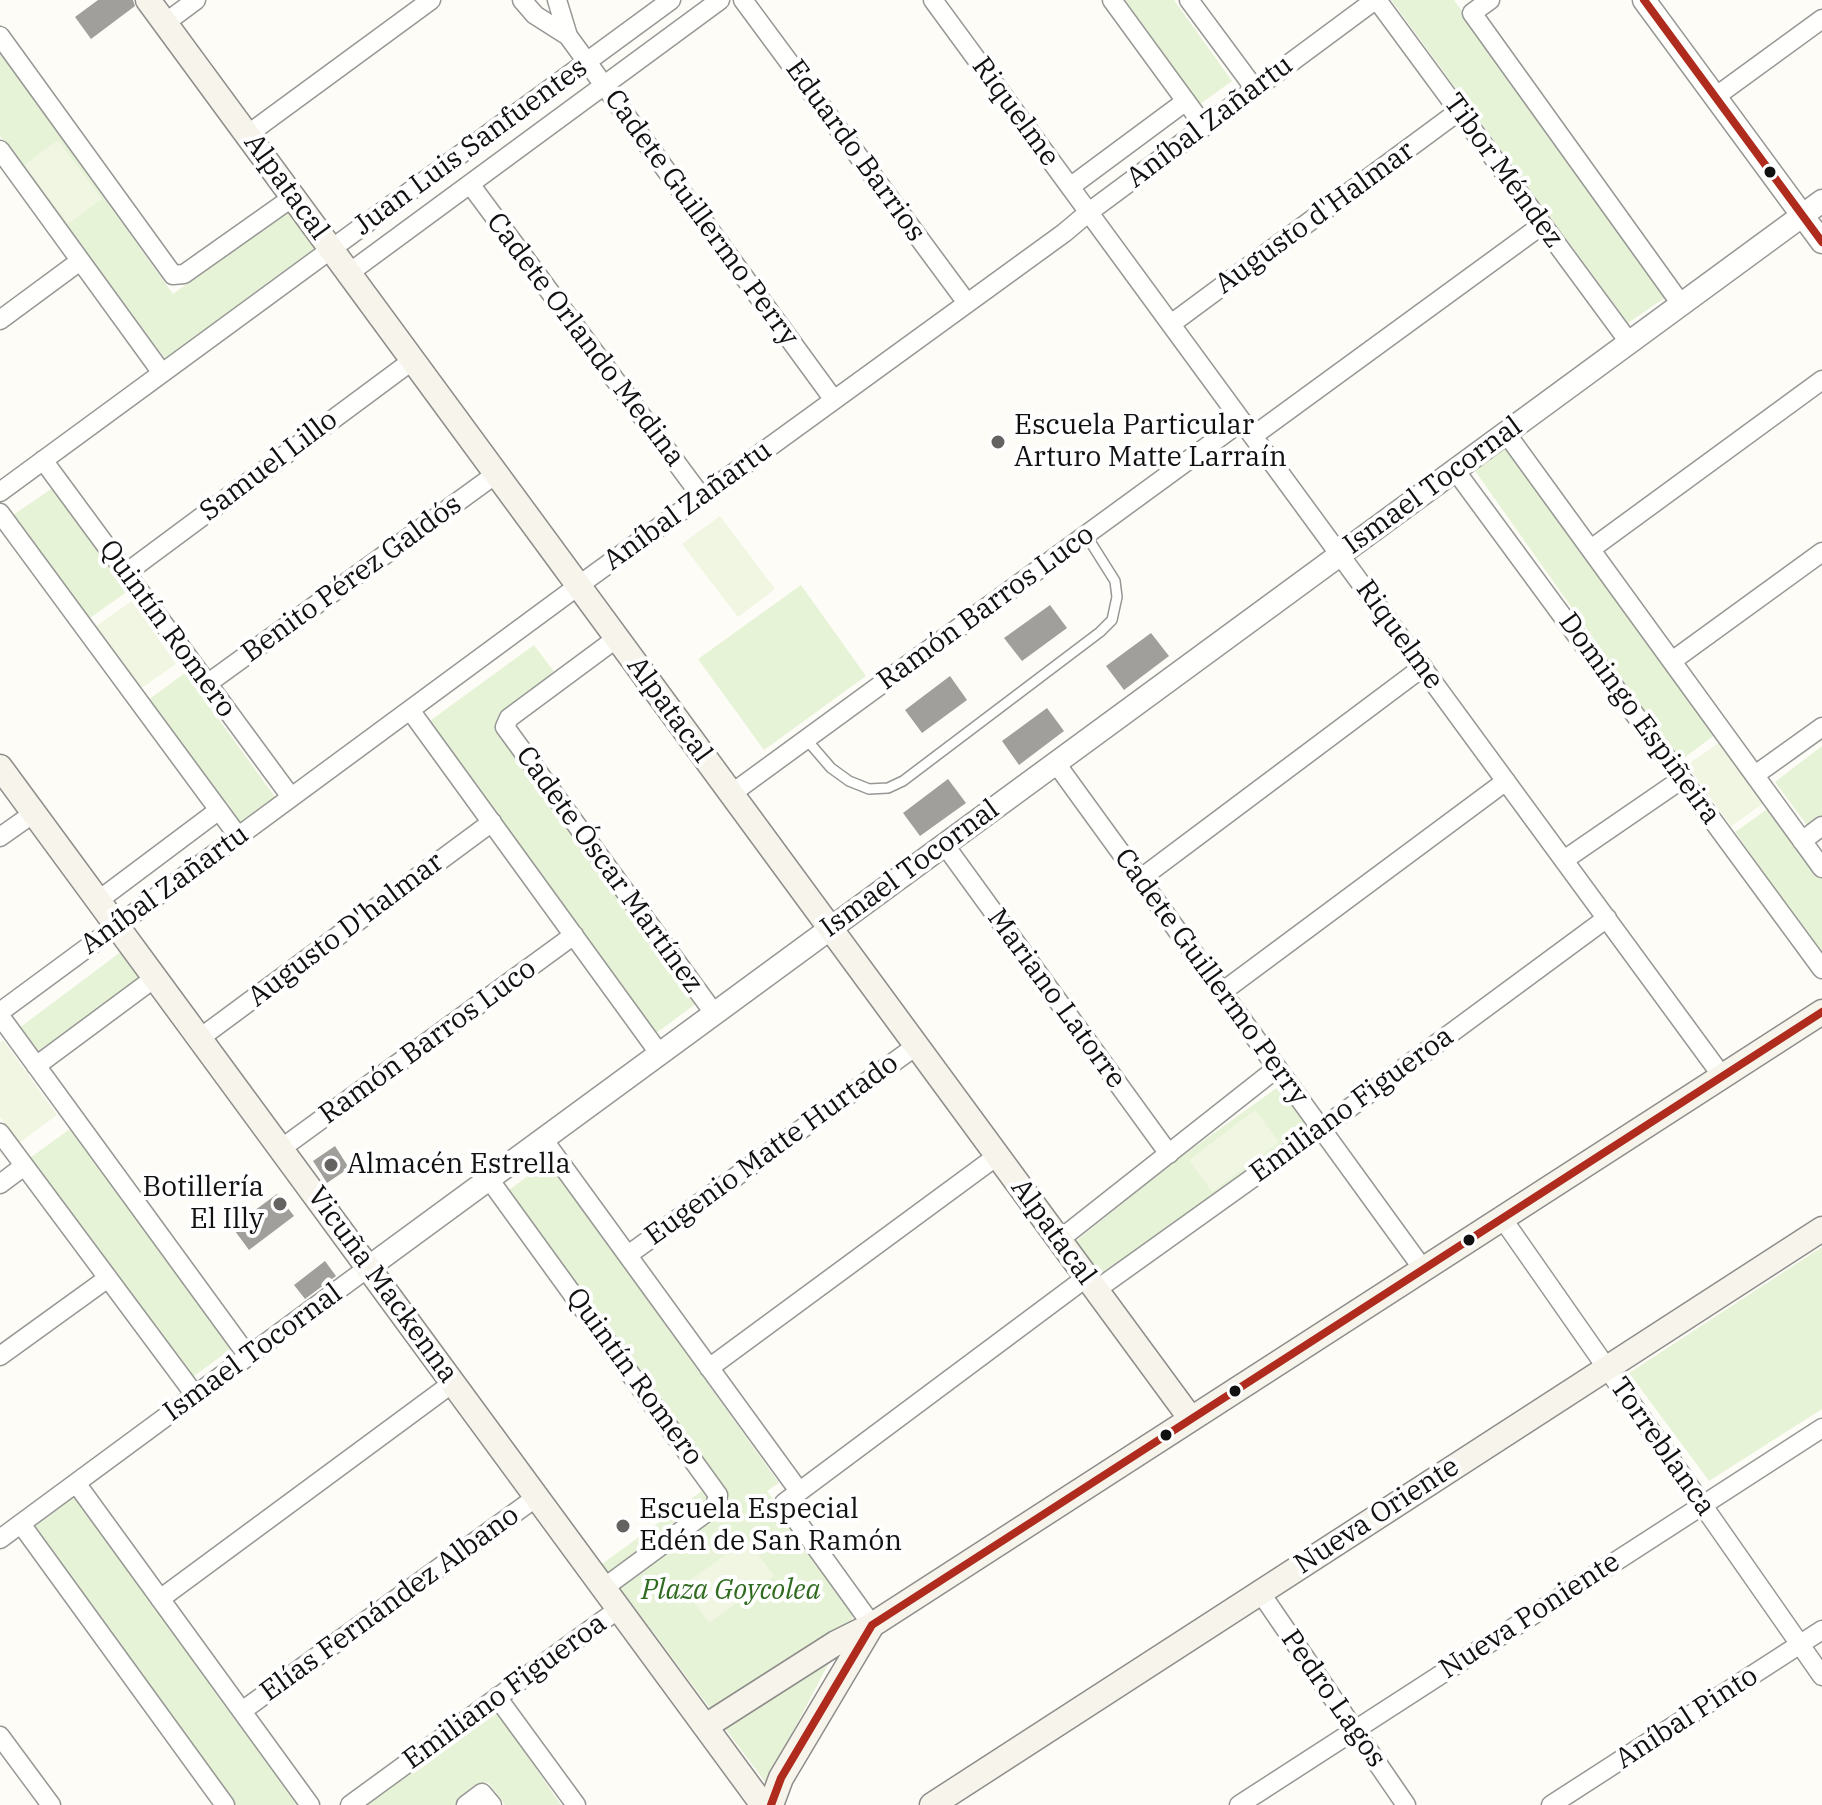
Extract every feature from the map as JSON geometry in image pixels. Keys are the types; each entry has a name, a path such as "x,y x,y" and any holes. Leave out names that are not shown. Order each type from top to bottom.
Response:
{"main road":[{"name":"Alpatacal","path":"148,0 1191,1419"},
{"name":"Vicuña Mackenna","path":"0,767 763,1805"},
{"path":"706,1726 836,1643 872,1625 1822,1012"},
{"name":"Nueva Oriente","path":"932,1805 1822,1229"},
{"path":"771,1805 781,1778 872,1625"}],"street":[{"path":"165,23 196,0"},
{"path":"247,135 431,0"},
{"name":"Cadete Guillermo Perry","path":"522,0 535,15 568,36"},
{"name":"Cadete Guillermo Perry","path":"557,0 568,36 834,400"},
{"name":"Juan Luis Sanfuentes","path":"0,492 671,0"},
{"name":"Juan Luis Sanfuentes","path":"349,273 720,0"},
{"name":"Eduardo Barrios","path":"743,0 967,303"},
{"name":"Riquelme","path":"933,0 1722,1076"},
{"path":"1112,0 1204,126"},
{"path":"1189,0 1255,89"},
{"name":"Aníbal Zañartu","path":"0,1014 578,586 1064,233 1376,0"},
{"name":"Tibor Méndez","path":"1376,0 1629,342"},
{"path":"1490,0 1472,13 1681,304"},
{"path":"1644,0 1822,242"},
{"path":"1715,97 1822,19"},
{"path":"0,36 171,272 177,276 293,197"},
{"name":"Aníbal Zañartu","path":"1070,187 1186,101"},
{"name":"Augusto d'Halmar","path":"1171,324 1459,111"},
{"path":"0,150 162,373"},
{"name":"Cadete Orlando Medina","path":"470,184 701,496"},
{"name":"Ismael Tocornal","path":"0,1539 829,927 1822,201"},
{"name":"Ramón Barros Luco","path":"731,794 1086,535 1542,225"},
{"path":"0,320 80,261"},
{"name":"Samuel Lillo","path":"126,573 413,360"},
{"path":"1591,549 1822,380"},
{"path":"1506,433 1822,868"},
{"name":"Quintín Romero","path":"43,460 291,797"},
{"name":"Domingo Espiñeira","path":"1455,470 1822,969"},
{"name":"Benito Pérez Galdós","path":"207,684 496,474"},
{"path":"3,524 238,836"},
{"path":"1672,661 1822,552"},
{"name":"Cadete Óscar Martínez","path":"617,638 509,718 505,727 714,1013"},
{"path":"1140,879 1423,667"},
{"path":"410,710 659,1053"},
{"path":"1755,775 1822,727"},
{"name":"Cadete Guillermo Perry","path":"1055,762 1423,1269"},
{"path":"1564,860 1682,779"},
{"path":"1222,992 1506,781"},
{"name":"Aníbal Zañartu","path":"99,900 219,810"},
{"path":"0,837 34,813"},
{"name":"Augusto D'halmar","path":"200,1038 492,822"},
{"path":"1802,841 1822,826"},
{"name":"Mariano Latorre","path":"944,844 1169,1154"},
{"name":"Emiliano Figueroa","path":"792,1497 1092,1284 1321,1129 1607,918"},
{"name":"Ramón Barros Luco","path":"282,1148 574,935"},
{"path":"36,1066 156,977"},
{"path":"0,1014 248,1356"},
{"name":"Eugenio Matte Hurtado","path":"628,1255 916,1046"},
{"path":"1059,1240 1277,1068"},
{"path":"0,1133 195,1395"},
{"path":"543,1139 709,1368 872,1625"},
{"path":"709,1368 997,1156"},
{"path":"0,1184 24,1166"},
{"name":"Quintín Romero","path":"489,1179 718,1495 710,1511 605,1587"},
{"name":"Torreblanca","path":"1502,1218 1822,1676"},
{"path":"0,1356 108,1278"},
{"path":"160,1599 454,1382"},
{"name":"Nueva Poniente","path":"1239,1805 1822,1428"},
{"path":"76,1483 310,1805"},
{"name":"Elías Fernández Albano","path":"242,1711 538,1496"},
{"path":"21,1524 225,1805"},
{"name":"Pedro Lagos","path":"1260,1592 1406,1805"},
{"name":"Emiliano Figueroa","path":"350,1805 620,1608"},
{"name":"Aníbal Pinto","path":"1551,1805 1822,1630"},
{"path":"497,1697 576,1805"},
{"path":"0,1736 51,1805"},
{"path":"466,1805 487,1799"}],"lane":[{"path":"806,739 831,768 849,781 869,789 888,788 903,781 1112,620 1117,597 1115,581 1086,535"}],"green space":[{"path":"1119,0 1174,0 1232,81 1196,107"},
{"path":"1391,0 1454,0 1666,297 1628,323"},
{"path":"0,53 173,294 288,209 319,251 168,363 0,136"},
{"path":"58,140 102,199 68,224 24,165"},
{"path":"1507,445 1720,731 1680,761 1473,468"},
{"path":"54,487 128,591 87,620 13,515"},
{"path":"720,516 775,589 738,617 682,544"},
{"path":"801,585 866,676 764,750 698,659"},
{"path":"132,601 176,664 140,689 96,626"},
{"path":"534,645 558,677 497,722 701,1000 655,1034 427,723"},
{"path":"185,673 278,801 242,828 148,700"},
{"path":"1723,740 1767,801 1731,826 1687,765"},
{"path":"1822,746 1822,824 1812,832 1775,782"},
{"path":"1773,805 1822,874 1822,955 1735,832"},
{"path":"122,951 143,979 41,1057 19,1028"},
{"path":"3,1040 57,1115 19,1143 0,1117 0,1042"},
{"path":"1278,1087 1308,1127 1102,1278 1076,1241 1175,1161"},
{"path":"1255,1110 1279,1142 1212,1192 1189,1160"},
{"path":"71,1128 231,1349 190,1379 30,1158"},
{"name":"Plaza Goycolea","path":"548,1161 779,1483 767,1491 855,1613 766,1783 602,1564 714,1482 505,1193"},
{"path":"1822,1247 1822,1409 1709,1481 1629,1373"},
{"path":"78,1494 306,1805 229,1805 32,1529"},
{"path":"747,1539 774,1576 709,1623 682,1586"},
{"path":"498,1713 561,1805 505,1805 488,1782 456,1805 354,1805"}],"building":[{"path":"98,0 133,0 135,6 91,39 75,17"},
{"path":"1050,605 1067,628 1022,661 1004,638"},
{"path":"1151,633 1169,656 1124,690 1106,666"},
{"path":"950,676 967,700 922,733 905,710"},
{"path":"1047,708 1064,731 1019,765 1002,741"},
{"path":"948,779 966,803 920,836 903,813"},
{"name":"Almacén Estrella","path":"335,1146 349,1168 327,1183 313,1161"},
{"path":"277,1194 294,1216 249,1250 232,1227"},
{"path":"325,1261 336,1276 305,1299 294,1285"}],"transit line":[{"path":"1644,0 1822,242"},
{"path":"771,1805 781,1778 872,1625 1822,1012"}],"place":[{"name":"Escuela Particular Arturo Matte Larraín","path":"998,442"},
{"name":"Almacén Estrella","path":"331,1165"},
{"name":"Botillería El Illy","path":"280,1204"},
{"name":"Escuela Especial Edén de San Ramón","path":"623,1526"}]}
